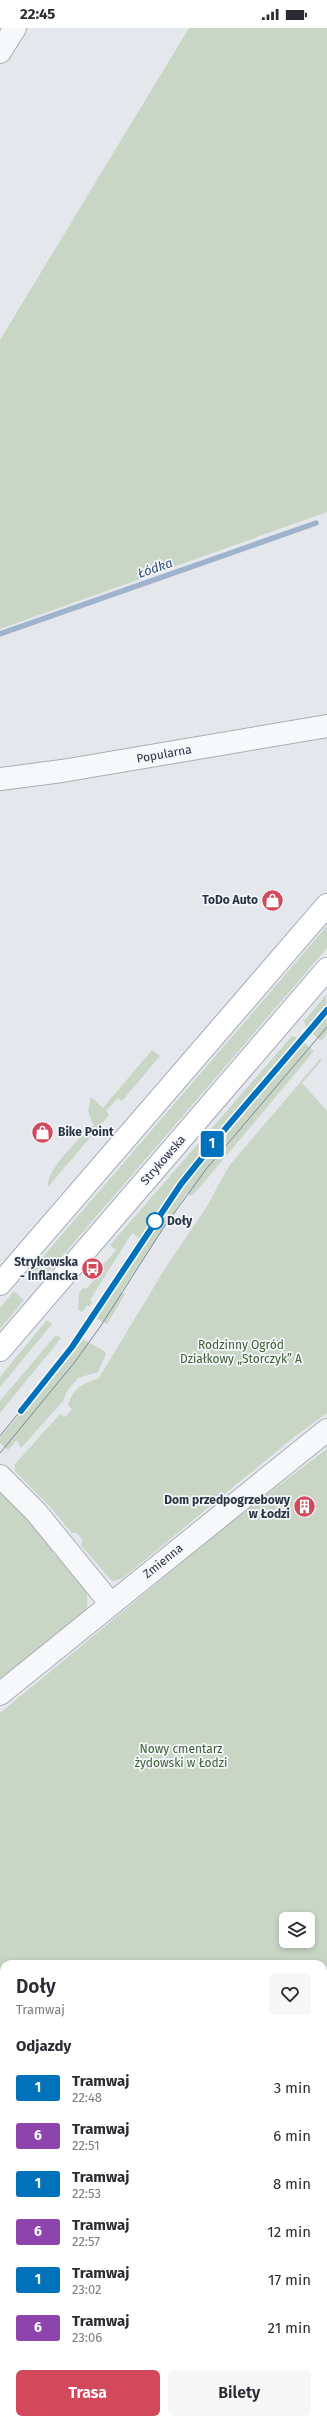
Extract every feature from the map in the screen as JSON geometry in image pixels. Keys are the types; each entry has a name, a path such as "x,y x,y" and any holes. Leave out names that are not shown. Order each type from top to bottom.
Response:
{"main road":[{"path":"0,1284 327,905"},
{"name":"Strykowska","path":"0,1350 327,970"}],"street":[{"path":"0,52 15,28"},
{"name":"Popularna","path":"0,779 62,771 327,726"},
{"name":"Zmienna","path":"0,1694 327,1430"},
{"path":"0,1476 36,1512 111,1604"}],"green space":[{"path":"189,28 327,28 327,512 0,629 0,340"},
{"path":"327,926 327,948 40,1282 29,1273"},
{"path":"326,995 327,1033 321,1041 306,1028 304,1021"},
{"path":"292,1036 298,1038 314,1051 201,1186 191,1196 187,1193 121,1292 125,1294 107,1324 90,1315 139,1238 132,1233 90,1300 92,1302 89,1307 87,1305 82,1312 78,1310 79,1293 83,1288 86,1289 97,1277 94,1275 98,1271 94,1267 97,1263 102,1266 116,1250 110,1245"},
{"path":"152,1050 160,1056 122,1101 118,1098 106,1111 109,1115 48,1187 49,1179 58,1162 93,1125 88,1111 91,1097 103,1108"},
{"name":"Rodzinny Ogród Działkowy „Storczyk” A","path":"320,1059 322,1060 302,1083 327,1111 327,1413 294,1437 123,1578 114,1581 111,1580 81,1545 83,1540 77,1533 72,1533 51,1508 15,1471 15,1464 60,1414 65,1417 72,1409 68,1405 76,1390 83,1384 99,1378 166,1267 206,1208 229,1166"},
{"path":"14,1291 24,1300 0,1329 0,1308"},
{"path":"47,1320 52,1324 0,1387 0,1377"},
{"path":"56,1335 61,1338 0,1413 0,1401"},
{"path":"76,1336 103,1350 106,1354 98,1372 78,1378 67,1391 63,1401 21,1448 17,1440 8,1450 0,1443 0,1438 73,1348 69,1345"},
{"name":"Nowy cmentarz żydowski w Łodzi","path":"327,1449 327,1960 0,1960 0,1713 236,1518"},
{"path":"0,1486 57,1549 53,1553 59,1559 63,1556 79,1577 86,1591 87,1606 84,1615 0,1684"}],"waterway":[{"name":"Łódka","path":"0,634 316,523"}],"tram line":[{"path":"0,1436 72,1347 142,1239 201,1158 327,1010"},
{"name":"1","path":"21,1411 49,1378 90,1322 142,1239 181,1184 226,1128 327,1010"},
{"path":"0,1453 74,1363 100,1327 164,1227 207,1168 327,1027"}],"place":[{"name":"ToDo Auto","path":"273,900"},
{"name":"Bike Point","path":"42,1132"},
{"name":"Doły","path":"155,1221"},
{"name":"Strykowska - Inflancka","path":"93,1269"},
{"name":"Dom przedpogrzebowy w Łodzi","path":"305,1507"}]}
